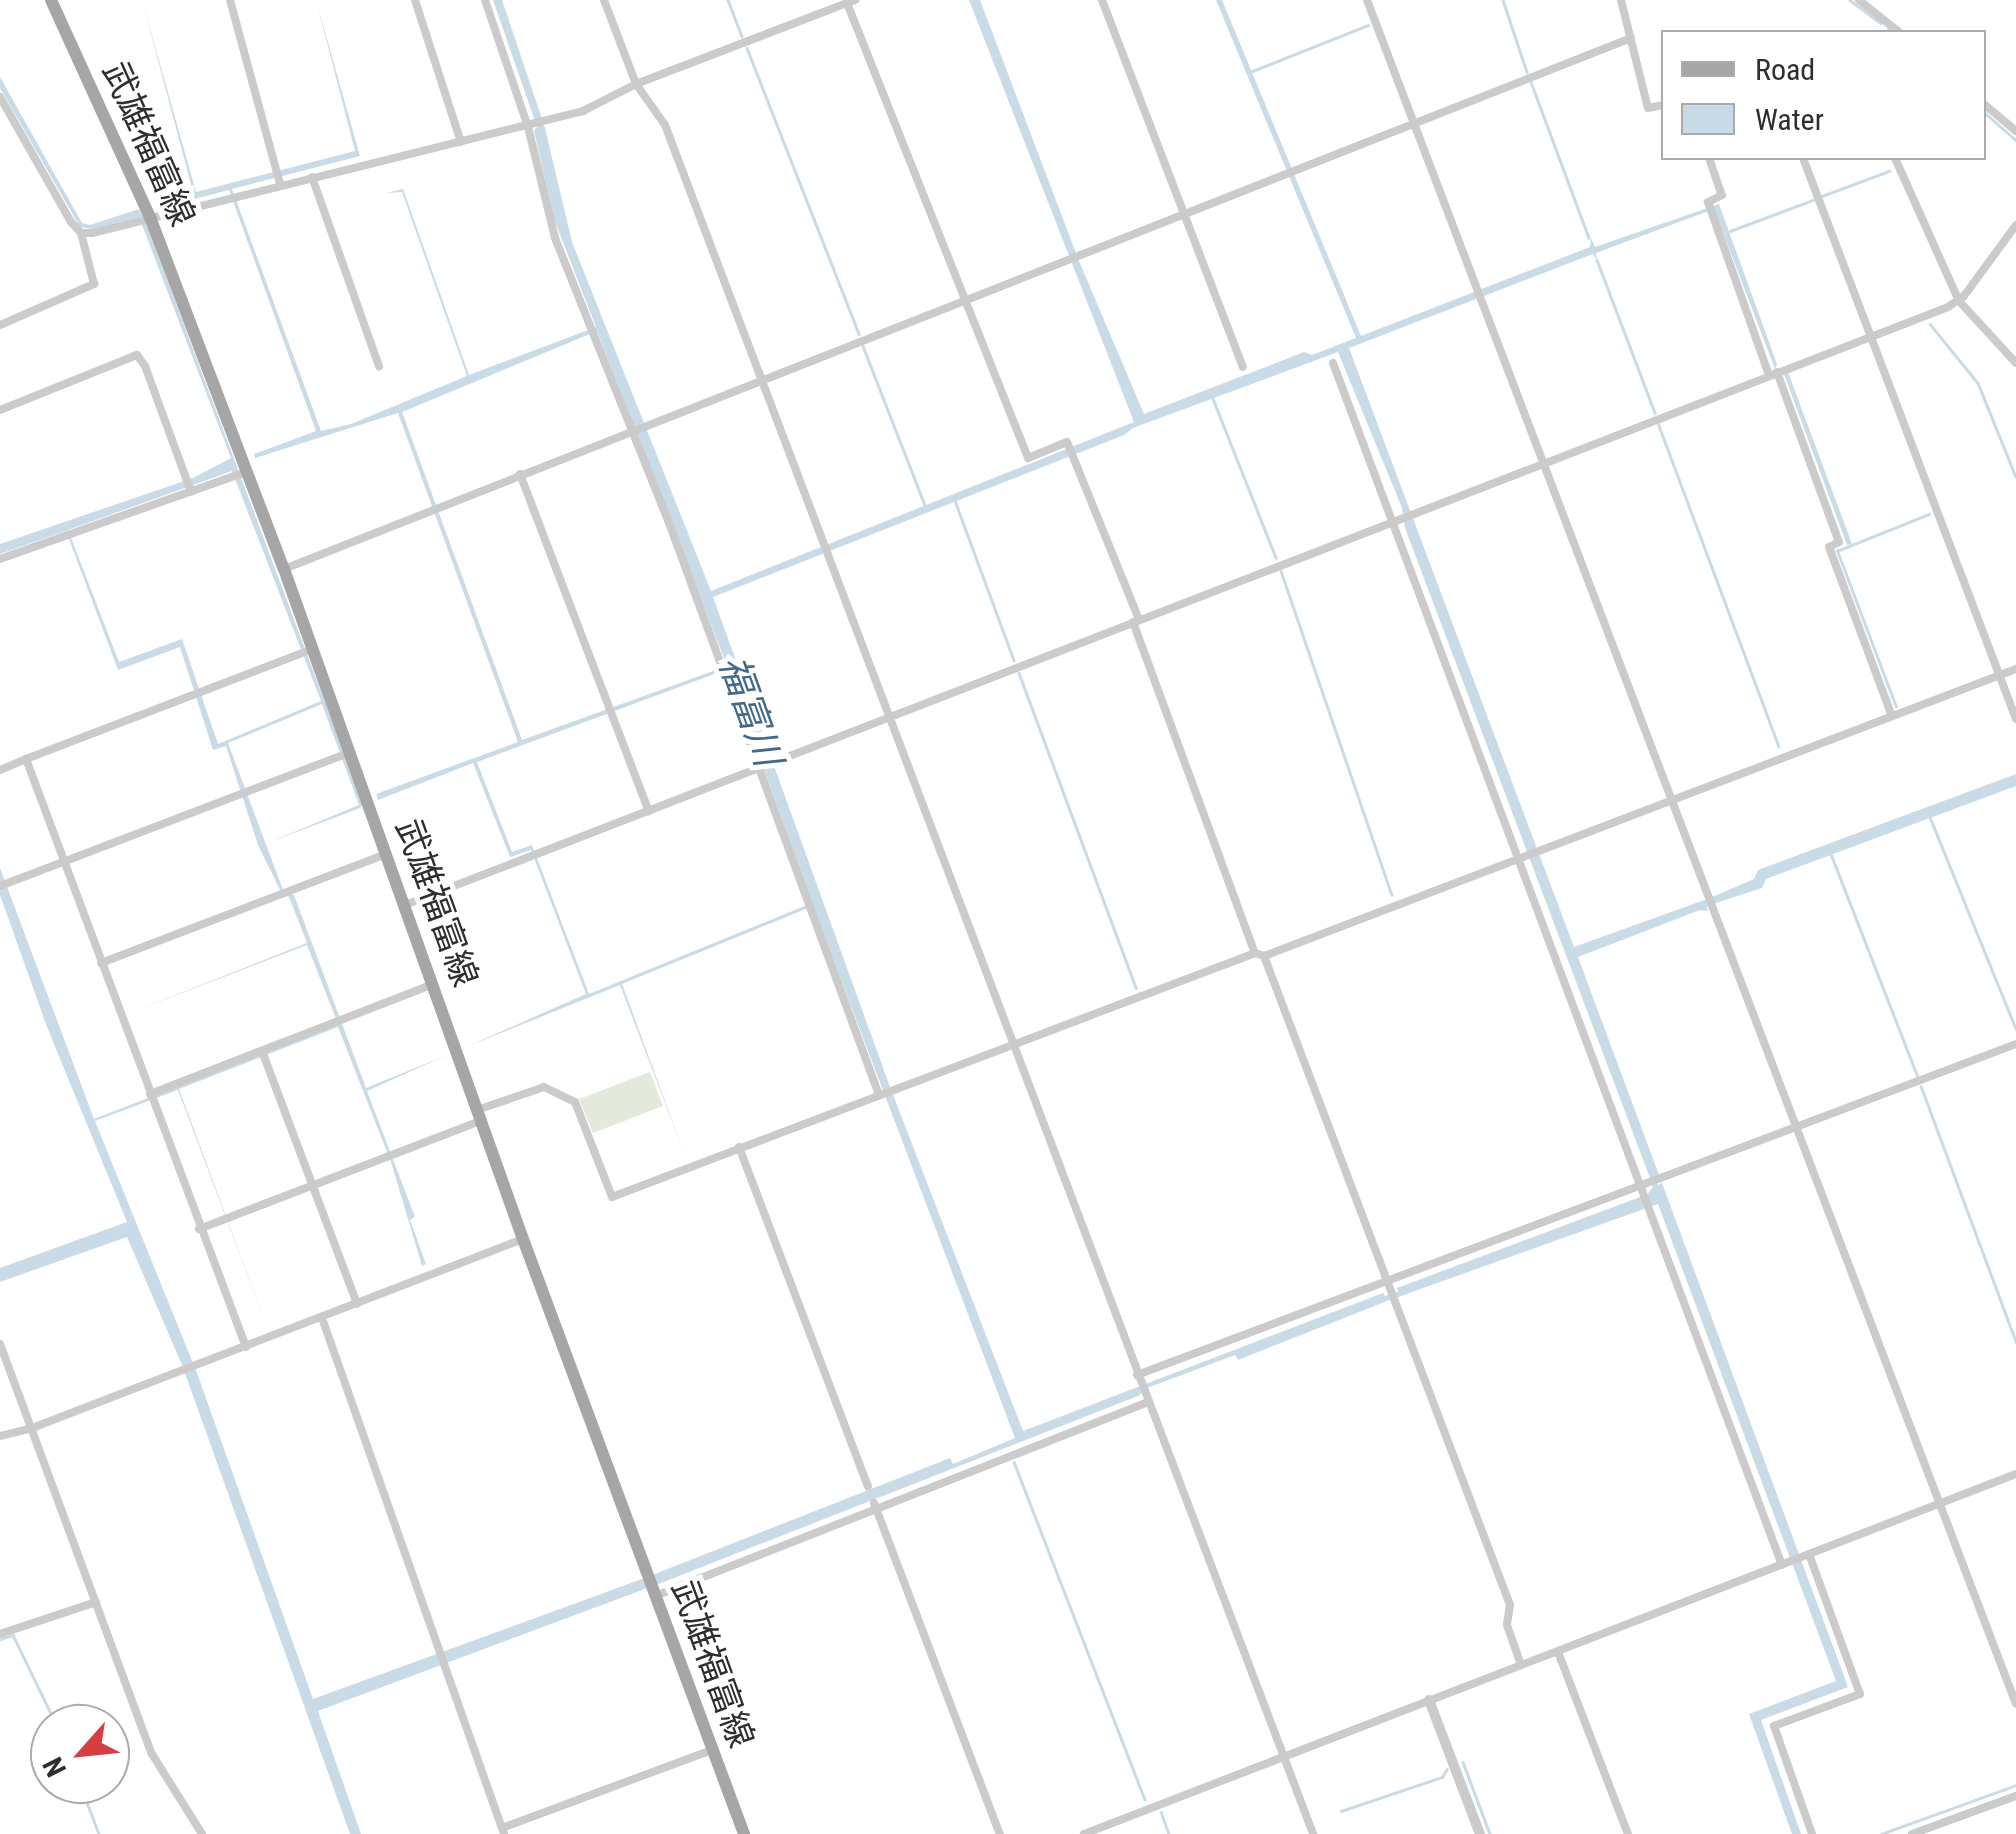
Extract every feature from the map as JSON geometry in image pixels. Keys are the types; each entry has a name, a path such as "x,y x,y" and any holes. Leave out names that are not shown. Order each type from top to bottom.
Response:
{"main road":[{"name":"武雄福富線","path":"52,0 144,219 240,474 284,569 308,652 345,754 387,854 523,1239 744,1834"}],"street":[{"path":"230,0 278,177"},
{"path":"415,0 460,142"},
{"path":"485,0 534,125 556,238 634,430 880,1095"},
{"path":"604,0 636,84 664,125 890,716 1144,1399 1313,1834"},
{"path":"1102,0 1243,366"},
{"path":"1367,0 2016,1704"},
{"path":"1621,0 1648,108 1661,106"},
{"path":"1859,0 1897,30"},
{"path":"80,232 232,196 278,177 312,177 583,111 636,84 834,4 851,1 962,300 1028,458 1068,442 1259,954 1510,1605 1507,1625 1521,1665"},
{"path":"1881,30 1887,22"},
{"path":"284,569 1631,38"},
{"path":"0,97 80,232 94,284 0,325"},
{"path":"1986,106 2016,131"},
{"path":"1711,160 1722,194 1708,202 1839,542 1829,547 1892,716"},
{"path":"1804,160 2016,720"},
{"path":"1896,160 1959,300 2016,363"},
{"path":"312,177 379,366"},
{"path":"405,905 1959,300 2016,225"},
{"path":"0,410 136,355 146,366 188,485"},
{"path":"1332,363 1518,858 1648,1186 1650,1210 1786,1563"},
{"path":"0,560 188,485 240,474"},
{"path":"520,474 649,811"},
{"path":"0,770 308,652"},
{"path":"199,1229 396,1156 544,1087 576,1102 612,1197 2016,668"},
{"path":"0,886 345,754"},
{"path":"26,760 246,1347"},
{"path":"102,962 387,854"},
{"path":"152,1098 433,984"},
{"path":"1138,1379 2016,1045"},
{"path":"264,1055 356,1304"},
{"path":"739,1147 868,1486"},
{"path":"0,1436 32,1428 523,1239"},
{"path":"322,1318 503,1831 712,1750"},
{"path":"0,1344 152,1754 202,1834"},
{"path":"654,1593 1144,1399"},
{"path":"1084,1834 2016,1474"},
{"path":"875,1506 1000,1834"},
{"path":"1805,1556 1860,1694 1774,1726 1812,1834"},
{"path":"0,1634 96,1602"},
{"path":"1558,1652 1628,1834"},
{"path":"1429,1700 1480,1834"},
{"path":"1912,1834 2016,1796"}],"shaded area":[{"path":"650,1072 663,1106 593,1133 579,1099"}],"water":[{"name":"福富川","path":"142,0 196,192 355,151 316,0 360,156 232,189 321,431 351,424 467,376 402,192 386,193 403,189 469,375 596,327 554,219 534,131 537,127 493,0 502,0 545,128 572,242 711,591 1134,422 969,0 980,0 1079,261 1144,414 1304,352 1312,355 1356,338 1216,0 1222,0 1361,336 1590,247 1591,238 1595,247 1719,204 1777,364 1775,369 1714,209 1596,253 1597,262 1593,254 1349,348 1574,947 1710,898 1754,879 1758,870 2016,774 2016,786 1766,879 1762,888 1707,906 1708,911 1700,910 1578,957 1659,1175 1655,1178 1658,1185 1662,1183 1848,1687 1761,1720 1801,1834 1792,1834 1749,1714 1836,1681 1658,1204 1387,1301 1238,1360 1235,1355 1147,1388 1138,1396 661,1583 318,1711 361,1834 350,1834 182,1365 127,1237 0,1282 0,1268 127,1222 47,1027 0,895 0,868 94,1119 338,1024 307,945 130,1013 307,943 289,897 281,892 258,845 226,746 213,750 180,647 118,670 66,531 0,554 0,544 193,478 231,458 139,217 92,229 80,227 0,88 0,77 82,223 90,225 139,209 143,215 363,804 270,842 359,805 322,704 228,743 283,890 294,895 366,1088 447,1055 367,1091 415,1217 410,1220 426,1264 422,1266 391,1162 338,1027 179,1089 267,1327 178,1090 95,1121 197,1373 313,1699 642,1579 950,1458 953,1464 1015,1438 813,906 622,984 686,1158 620,985 466,1047 586,994 531,850 510,857 473,763 378,800 376,794 518,742 398,413 255,458 254,454 316,431 229,190 159,208 157,202 193,192","holes":["597,331 727,666 522,740 402,412","1338,352 1402,508 1405,528 1653,1186 1648,1194 1397,1288 1398,1292 1385,1296 1383,1293 1023,1431 890,1087 713,597 1124,435 1133,428","232,471 321,701 218,744 182,639 119,662 68,530","728,669 812,903 589,994 532,845 512,852 477,762"]},
{"path":"1788,372 1852,544 1847,545 1784,374"}],"waterway":[{"path":"728,0 742,36"},
{"path":"1503,0 1527,72"},
{"path":"1850,0 1880,23"},
{"path":"1250,72 1368,25"},
{"path":"747,48 859,334"},
{"path":"1531,82 1589,238"},
{"path":"1986,114 2016,140"},
{"path":"1822,196 1889,171"},
{"path":"1730,231 1813,200"},
{"path":"1597,260 1655,413"},
{"path":"1930,324 1978,383 2016,477"},
{"path":"863,346 926,508"},
{"path":"1212,396 1276,558"},
{"path":"1658,423 1779,746"},
{"path":"954,498 1014,660"},
{"path":"1896,707 1837,551 1929,514"},
{"path":"1281,571 1392,895"},
{"path":"1019,673 1136,988"},
{"path":"1930,817 2016,1029"},
{"path":"1831,854 1918,1077"},
{"path":"1921,1086 2016,1342"},
{"path":"1014,1462 1145,1800"},
{"path":"0,1639 13,1635 46,1704"},
{"path":"1463,1762 1490,1834"},
{"path":"1341,1811 1442,1777 1447,1769"},
{"path":"1881,1834 2016,1785"},
{"path":"88,1804 99,1834"},
{"path":"1161,1812 1169,1834"}]}
